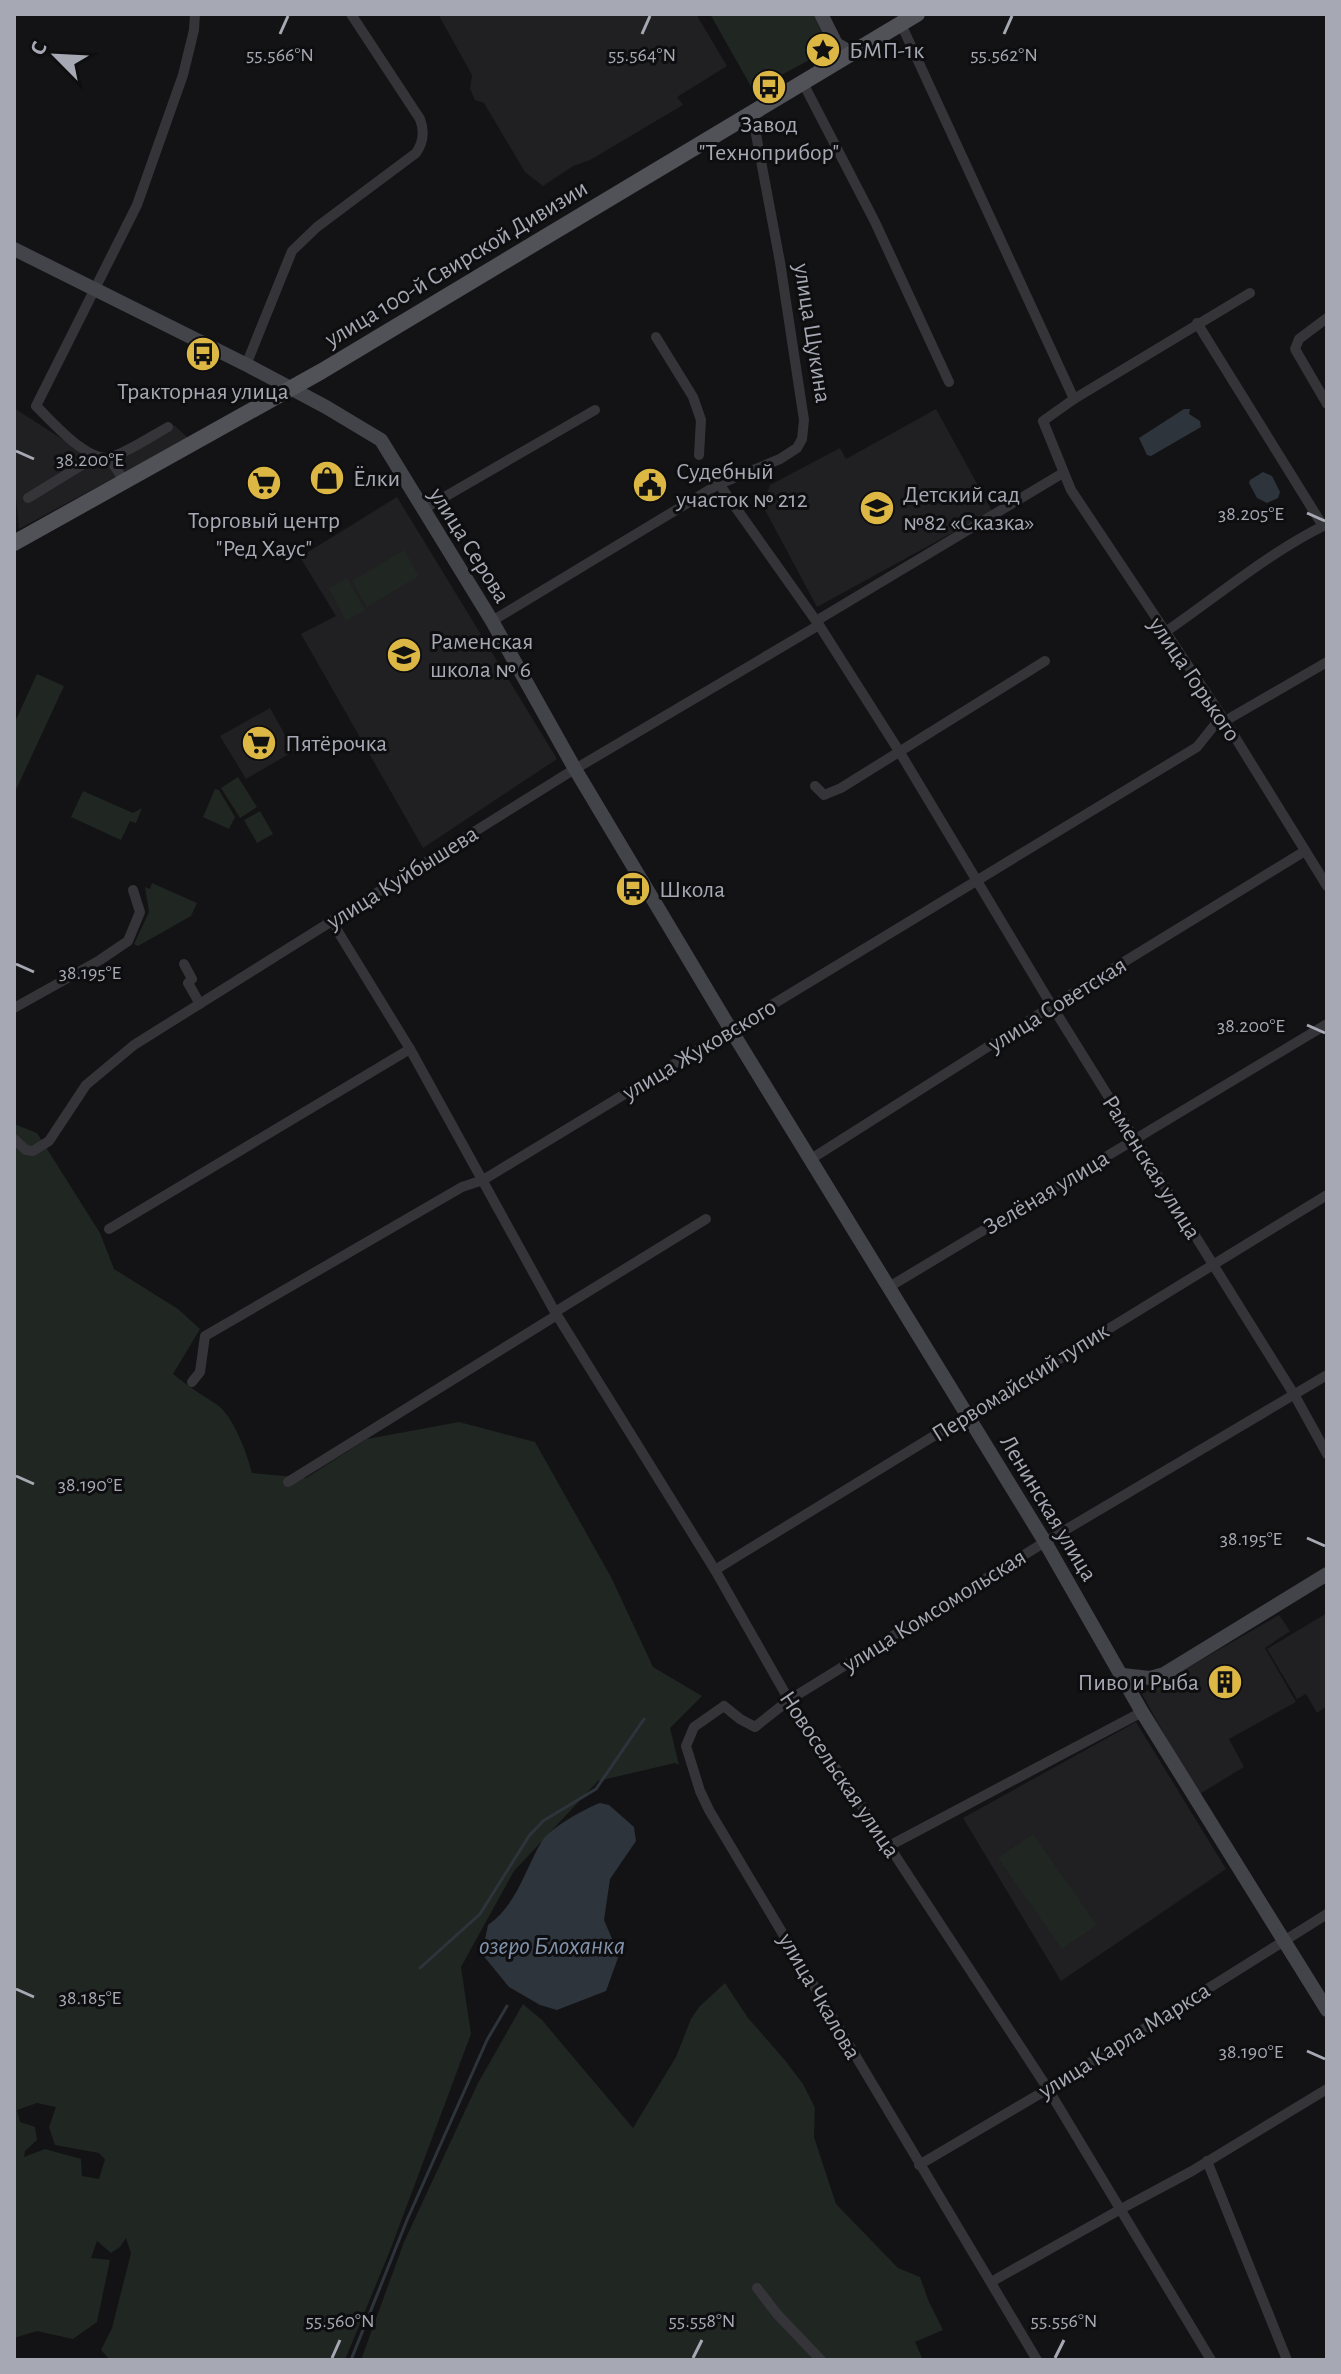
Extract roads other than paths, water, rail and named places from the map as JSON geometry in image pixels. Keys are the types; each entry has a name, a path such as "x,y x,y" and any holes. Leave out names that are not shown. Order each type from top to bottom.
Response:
{"main road":[{"name":"улица 100-й Свирской Дивизии","path":"14,543 290,389 917,14"}],"street":[{"path":"168,427 109,458 95,457 36,406 137,205 183,75 195,14"},
{"path":"246,365 292,251 317,227 416,153 422,145 423,127 351,14"},
{"path":"821,14 836,44 850,52"},
{"path":"901,24 1074,399 1250,293"},
{"path":"803,83 875,222 949,382"},
{"name":"улица Щукина","path":"492,621 719,484 780,459 797,448 802,439 804,420 780,262 752,113"},
{"name":"улица Серова","path":"14,249 246,365 381,440 492,621 575,769 731,1030"},
{"path":"1327,318 1299,339 1295,349 1327,404"},
{"path":"1164,633 1265,559 1325,525 1197,323"},
{"path":"656,337 693,397 701,420 699,455"},
{"name":"улица Горького","path":"1074,399 1043,421 1071,490 1225,721 1327,886"},
{"path":"422,510 595,410"},
{"path":"28,498 95,457"},
{"path":"109,458 125,482"},
{"path":"817,623 1063,473"},
{"name":"Раменская улица","path":"719,484 817,623 899,751 1052,1006 1295,1396 1327,1454"},
{"name":"улица Куйбышева","path":"14,1139 26,1150 33,1151 49,1141 86,1085 134,1045 575,769 817,623"},
{"path":"815,786 824,795 841,788 1045,661"},
{"name":"улица Жуковского","path":"192,1382 200,1372 205,1336 462,1187 483,1180 1197,747 1217,722 1225,721 1327,662"},
{"name":"улица Советская","path":"811,1159 1305,851"},
{"path":"14,1008 128,941 140,912 133,890"},
{"name":"Новосельская улица","path":"335,918 337,930 410,1049 556,1314 715,1570 789,1700 1048,2089 1211,2360"},
{"path":"184,964 192,979 188,983 200,1004"},
{"name":"Зелёная улица","path":"889,1287 1327,1024"},
{"name":"Ленинская улица","path":"731,1030 1045,1542 1142,1712 1327,2010"},
{"path":"109,1229 410,1049"},
{"name":"Первомайский тупик","path":"715,1570 1327,1195"},
{"path":"288,1482 706,1219"},
{"name":"улица Комсомольская","path":"789,1700 1045,1542 1327,1375"},
{"path":"1122,1675 1150,1678 1164,1674 1327,1574"},
{"name":"улица Чкалова","path":"789,1700 755,1727 724,1706 694,1727 686,1746 700,1791 1037,2360"},
{"path":"889,1846 1142,1712"},
{"name":"улица Карла Маркса","path":"919,2165 1048,2089 1327,1914"},
{"path":"991,2282 1192,2171 1327,2089"},
{"path":"1207,2161 1287,2360"},
{"path":"757,2288 821,2360"}],"water":[{"path":"1184,409 1190,409 1189,414 1200,421 1201,427 1151,456 1147,455 1139,438"},
{"path":"1263,472 1272,476 1280,492 1278,498 1267,503 1257,498 1249,483"},
{"name":"озеро Блоханка","path":"600,1803 609,1805 634,1827 636,1841 610,1879 604,1920 619,1955 606,1991 557,2010 540,2005 509,1987 482,1954 488,1925 513,1897 546,1836 569,1819"}],"waterway":[{"path":"420,1968 480,1914 529,1836 543,1821 596,1789 644,1719"},
{"path":"351,2360 407,2220 487,2040 507,2006"}],"place":[{"name":"БМП-1к","path":"823,50"},
{"name":"Завод \"Техноприбор\"","path":"769,87"},
{"name":"Тракторная улица","path":"203,354"},
{"name":"Ёлки","path":"327,478"},
{"name":"Торговый центр \"Ред Хаус\"","path":"264,483"},
{"name":"Судебный участок № 212","path":"650,485"},
{"name":"Детский сад №82 «Сказка»","path":"877,508"},
{"name":"Раменская школа № 6","path":"404,655"},
{"name":"Пятёрочка","path":"259,743"},
{"name":"Школа","path":"633,889"},
{"name":"Пиво и Рыба","path":"1225,1682"}]}
